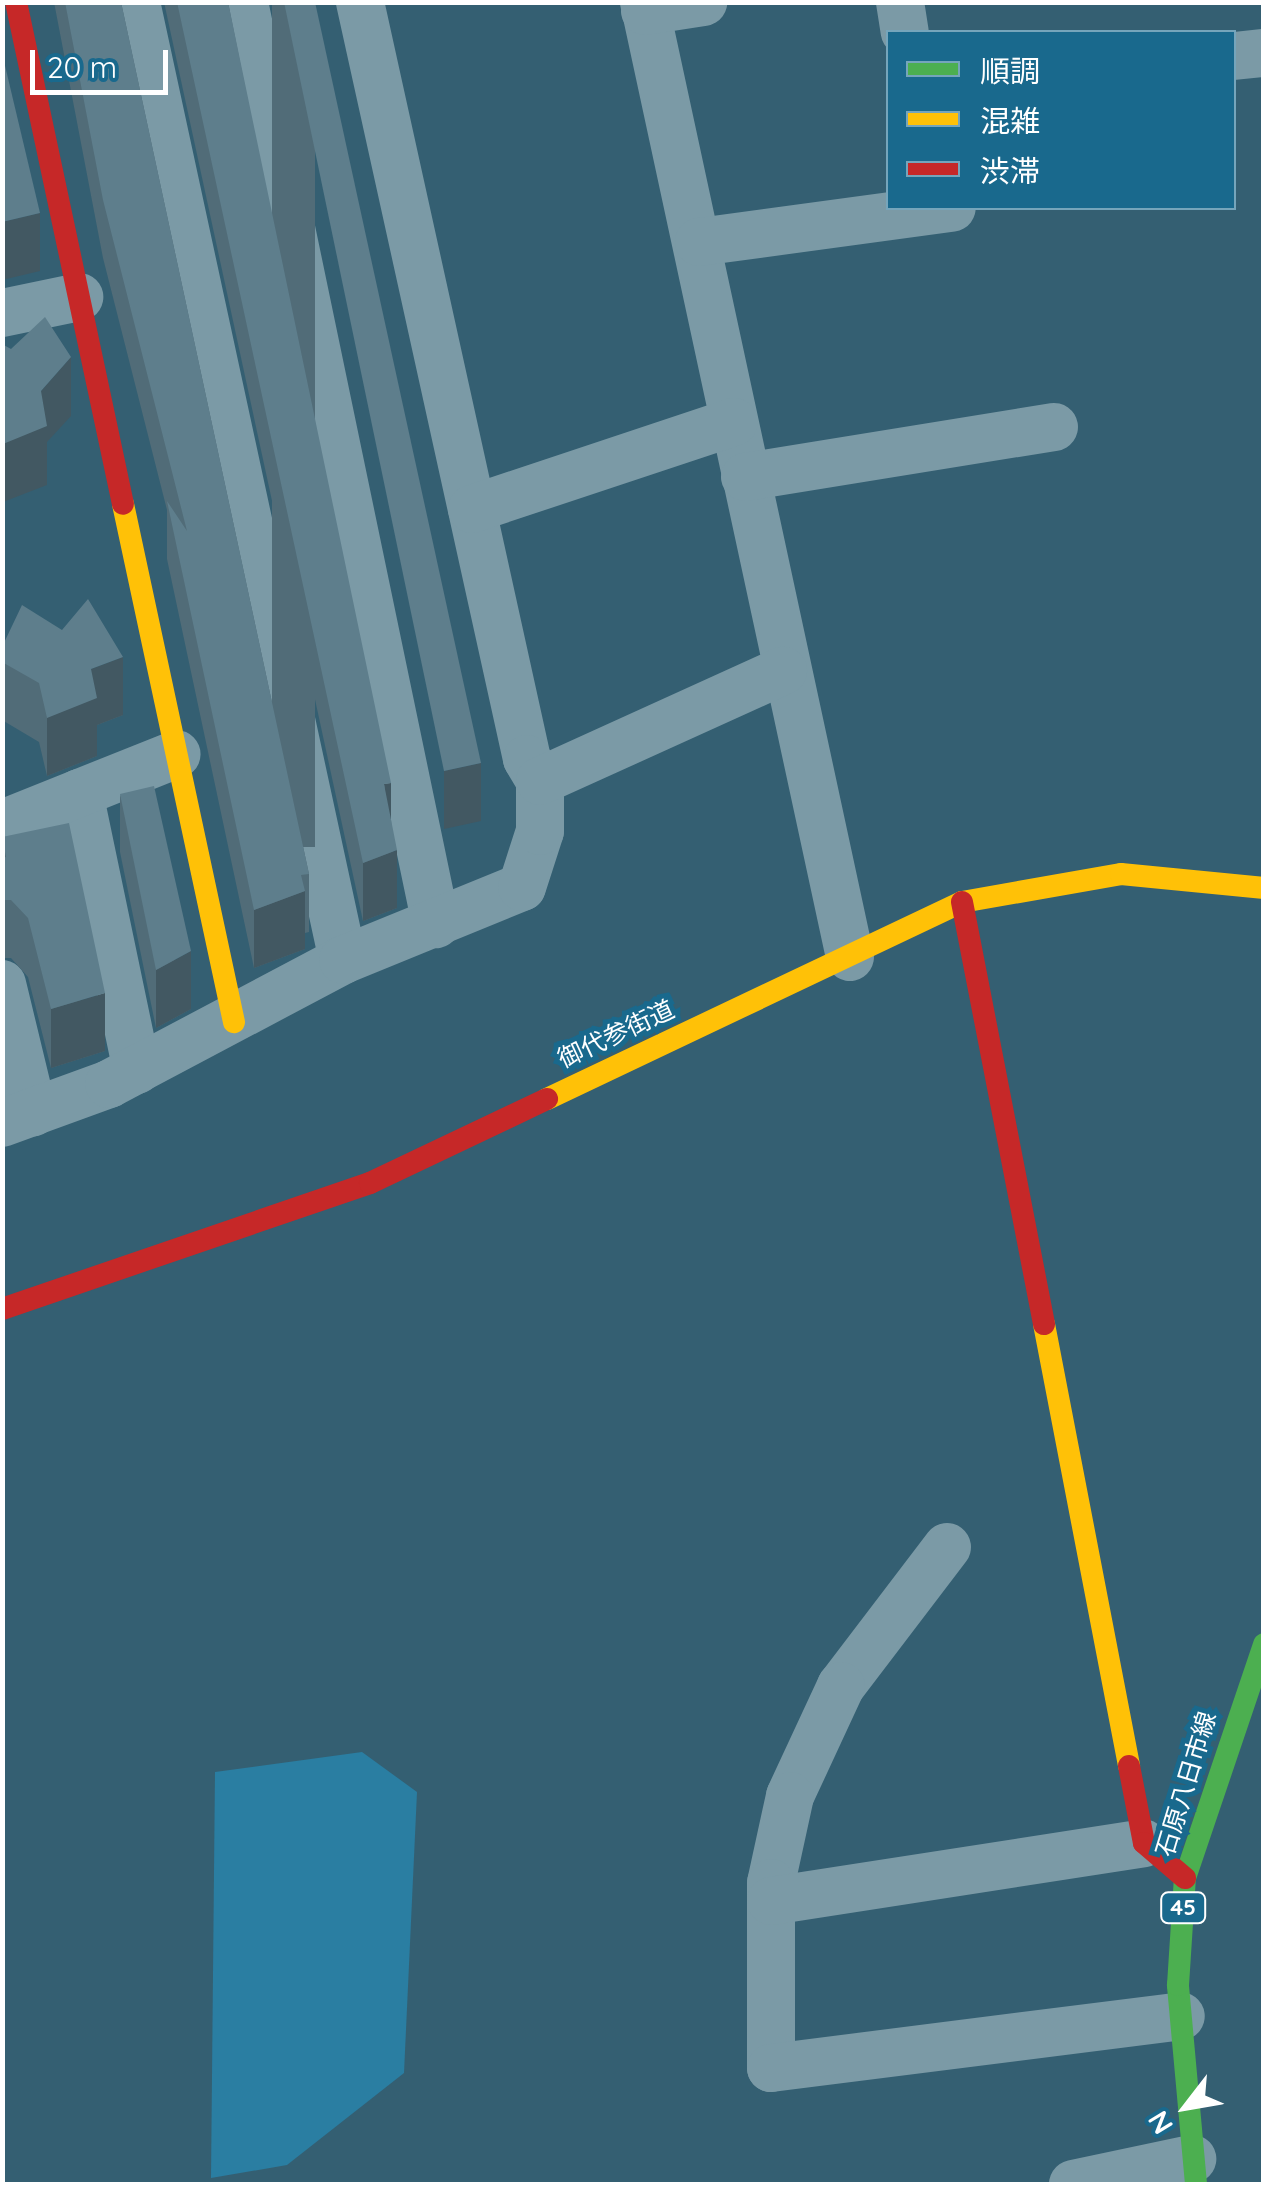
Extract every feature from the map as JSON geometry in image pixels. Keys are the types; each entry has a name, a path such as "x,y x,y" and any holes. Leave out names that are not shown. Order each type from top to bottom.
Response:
{"street":[{"path":"16,2 234,1022"},
{"path":"136,2 343,960"},
{"path":"244,2 436,924"},
{"path":"2,984 18,1118 138,1070 234,1022 343,960 522,887 540,830 540,781 527,760 360,2"},
{"path":"703,2 644,7 699,242 784,671 850,957"},
{"path":"900,2 904,30"},
{"path":"1236,56 1264,54"},
{"path":"699,242 929,210"},
{"path":"2,314 80,296"},
{"path":"472,509 734,422"},
{"path":"745,477 1054,427"},
{"path":"540,781 784,671"},
{"path":"2,824 177,754"},
{"path":"79,794 138,1070"},
{"name":"御代参街道","path":"2,1309 370,1182 962,902 1122,874 1264,888"},
{"path":"962,902 1144,1843 1185,1878"},
{"path":"947,1547 841,1686 790,1796 772,1901 771,2068 1181,2016"},
{"name":"石原八日市線","path":"1194,2172 1181,2016 1185,1878 1264,1644"},
{"path":"772,1901 1144,1843"},
{"path":"1072,2184 1194,2172"}],"shaded area":[{"path":"362,1752 417,1792 404,2073 287,2165 211,2178 215,1772"}],"building":[{"path":"65,2 121,2 309,874 301,875 305,891 254,910 167,501 187,531 103,200"},
{"path":"177,2 228,2 391,783 384,784 397,850 363,863"},
{"path":"284,2 315,2 481,763 444,771"},
{"path":"2,53 40,213 2,222"},
{"path":"45,317 71,357 41,391 47,426 3,444 2,344 11,349"},
{"path":"88,599 123,657 91,669 97,698 47,718 39,683 2,662 2,647 22,605 62,630"},
{"path":"154,786 191,951 156,970 120,794"},
{"path":"69,823 105,993 51,1009 28,918 11,900 2,900 2,858 6,857 2,837"}],"traffic: fast":[{"path":"1196,2184 1178,1985 1185,1878 1264,1644"}],"traffic: slow":[{"path":"123,504 234,1022"},
{"path":"547,1099 962,902 1121,874 1264,888"},
{"path":"1044,1324 1129,1766"}],"traffic: jam":[{"path":"16,2 123,504"},
{"path":"962,902 1044,1324"},
{"path":"2,1309 370,1183 547,1099"},
{"path":"1129,1766 1144,1843 1185,1878"}]}
